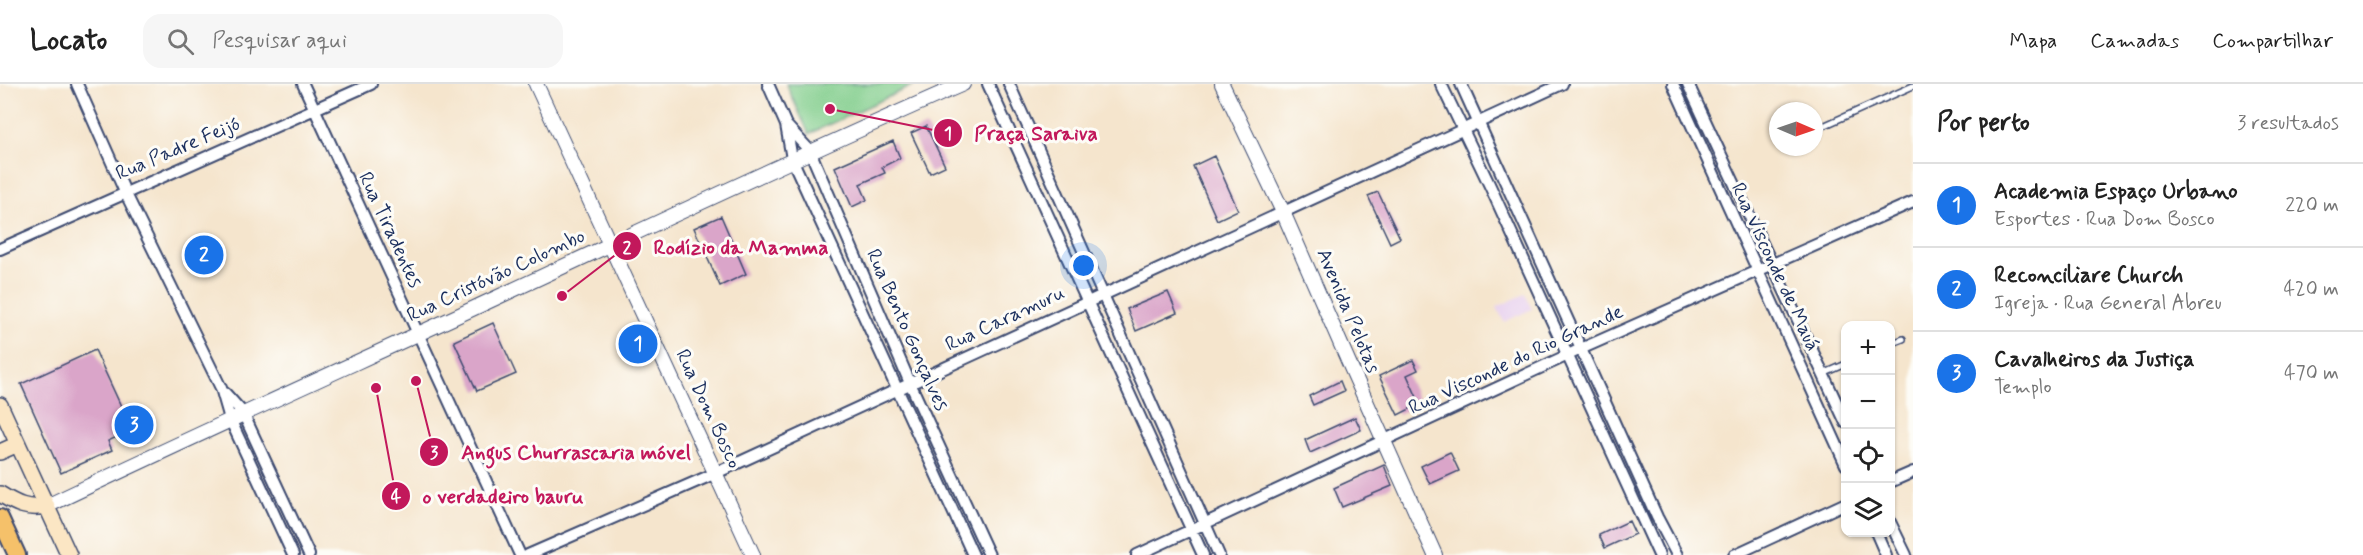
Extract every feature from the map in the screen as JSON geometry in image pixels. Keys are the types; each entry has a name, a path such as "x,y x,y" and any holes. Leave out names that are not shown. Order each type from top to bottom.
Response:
{"main road":[{"path":"0,405 69,555"},
{"path":"0,452 18,444"},
{"path":"0,494 18,505 33,508 47,506"},
{"path":"0,518 17,555"}],"street":[{"path":"77,84 124,192 221,388 309,555"},
{"name":"Rua Tiradentes","path":"303,84 520,555"},
{"name":"Rua Padre Feijó","path":"0,249 371,84"},
{"name":"Rua Dom Bosco","path":"536,84 753,555"},
{"name":"Rua Bento Gonçalves","path":"768,84 786,125 792,159 973,555"},
{"name":"Rua Cristóvão Colombo","path":"47,506 792,159 963,84"},
{"path":"988,84 1203,555"},
{"path":"1009,84 1219,555"},
{"name":"Avenida Pelotas","path":"1222,84 1283,212 1435,555"},
{"path":"1441,84 1594,410 1659,555"},
{"path":"1461,84 1608,404 1657,517 1677,555"},
{"name":"Rua Caramuru","path":"528,555 716,473 1562,84"},
{"name":"Rua Visconde de Mauá","path":"1673,84 1841,456"},
{"name":"Rua Visconde de Mauá","path":"1689,84 1841,414"},
{"path":"1692,127 1705,121"},
{"name":"Rua Bento Gonçalves","path":"786,125 810,151 910,383 989,555"},
{"path":"1490,186 1505,179"},
{"name":"Rua Visconde do Rio Grande","path":"1137,555 1582,348 1913,202"},
{"path":"1056,233 1073,226"},
{"path":"1534,282 1548,275"},
{"path":"1127,388 1140,381"},
{"path":"1816,398 1831,390"},
{"path":"1594,410 1608,404"},
{"path":"236,416 293,555"},
{"path":"1619,468 1634,462"},
{"path":"1895,480 1913,472"},
{"path":"1630,493 1644,486"},
{"path":"1734,555 1841,505"},
{"path":"1644,523 1657,517"},
{"path":"1895,532 1906,555"},
{"path":"967,540 979,534"},
{"path":"1878,537 1886,555"}],"lane":[{"path":"1823,126 1913,86"},
{"path":"1895,342 1903,339"},
{"path":"1823,374 1841,366"}],"shaded area":[{"path":"1525,294 1532,309 1504,322 1497,307"}],"green space":[{"path":"786,84 916,84 809,134"}],"building":[{"path":"926,126 945,166 930,173 911,133"},
{"path":"893,141 900,158 882,167 885,173 860,184 867,200 852,207 835,167"},
{"path":"1214,156 1238,210 1217,220 1193,166"},
{"path":"1378,192 1400,238 1390,243 1368,196"},
{"path":"721,216 746,274 720,286 694,228"},
{"path":"1168,292 1177,313 1136,331 1127,309"},
{"path":"493,323 516,374 477,391 454,341"},
{"path":"95,350 132,430 108,441 112,450 61,473 21,384"},
{"path":"1413,360 1418,370 1407,375 1420,404 1398,415 1379,376"},
{"path":"1340,381 1344,391 1313,405 1309,396"},
{"path":"1355,417 1361,430 1310,453 1305,440"},
{"path":"1450,452 1459,471 1430,484 1421,466"},
{"path":"1384,465 1392,486 1342,507 1334,488"},
{"path":"1629,521 1635,534 1605,548 1599,535"}],"place":[{"name":"Praça Saraiva","path":"830,109"},
{"name":"Reconciliare Church","path":"204,255"},
{"name":"Rodízio da Mamma","path":"562,296"},
{"name":"Academia Espaço Urbano","path":"638,344"},
{"name":"Angus Churrascaria móvel","path":"416,381"},
{"name":"o verdadeiro bauru","path":"376,388"},
{"name":"Cavalheiros da Justiça","path":"134,425"}]}
